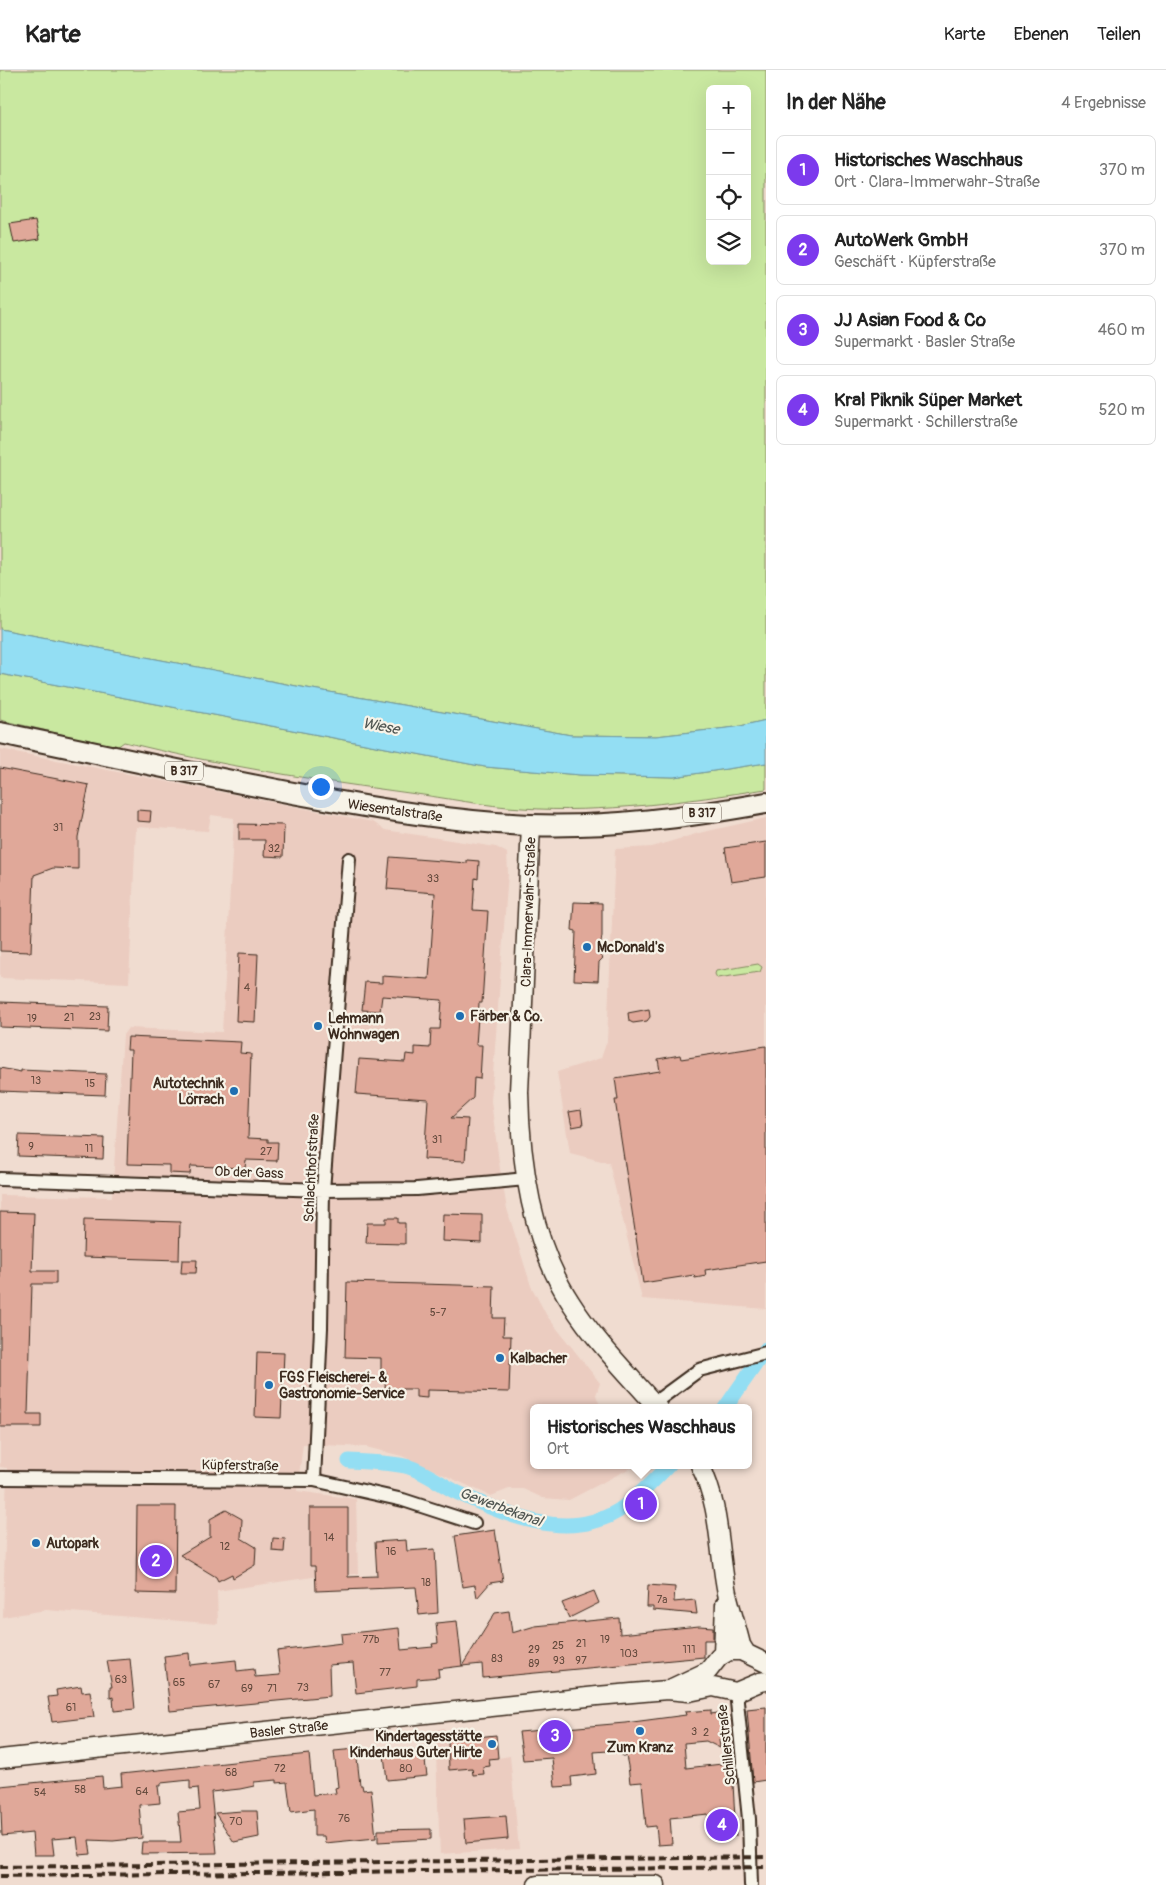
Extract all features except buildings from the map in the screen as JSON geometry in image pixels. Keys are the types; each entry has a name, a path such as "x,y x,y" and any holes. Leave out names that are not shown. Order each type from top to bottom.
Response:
{"main road":[{"name":"Wiesentalstraße","path":"0,733 260,787 412,814 531,825 638,822 766,804"},
{"name":"Clara-Immerwahr-Straße","path":"531,825 519,1092 520,1136 526,1179 547,1252 561,1287 585,1323 655,1404"},
{"path":"702,1469 714,1499 727,1592 741,1645 754,1658 756,1672 744,1687 715,1678 727,1592"},
{"path":"719,1658 735,1650 754,1658"},
{"name":"Basler Straße","path":"667,1690 708,1671 719,1658"},
{"name":"Basler Straße","path":"0,1759 667,1690 689,1692 713,1687 744,1687"},
{"path":"537,1885 656,1885"}],"street":[{"name":"Schlachthofstraße","path":"314,1480 321,1328 323,1190 349,859"},
{"name":"Ob der Gass","path":"0,1179 323,1190 417,1189 526,1179"},
{"path":"657,1404 699,1370 766,1353"},
{"name":"Küpferstraße","path":"0,1478 314,1480 403,1500 474,1523"},
{"name":"Schillerstraße","path":"744,1687 751,1885"}],"shaded area":[{"path":"0,749 373,822 385,830 496,847 507,853 508,873 491,1101 507,1209 531,1286 547,1316 600,1383 596,1395 599,1404 530,1404 530,1469 628,1469 569,1500 543,1498 523,1489 509,1489 491,1496 402,1456 366,1447 303,1444 297,1491 356,1499 358,1574 313,1577 217,1591 218,1624 46,1610 3,1617 7,1468 0,1467 0,1195 112,1197 123,1035 128,1028 222,1032 234,818 211,815 208,831 136,827 129,983 0,978"},
{"path":"766,818 766,1309 642,1299 609,1163 570,1153 557,1072 601,1058 607,1041 615,849 652,847 699,833"},
{"path":"444,1728 448,1740 496,1735 498,1758 510,1756 519,1849 440,1854 435,1730"}],"green space":[{"path":"0,70 766,70 766,720 736,727 656,736 571,735 307,688 0,629"},
{"path":"0,674 485,767 580,775 674,777 766,763 766,789 614,808 552,809 494,806 337,783 230,765 124,742 117,747 0,720"},
{"path":"758,964 762,967 760,972 717,978 715,974 716,971"}],"water":[{"name":"Wiese","path":"0,629 307,688 571,735 656,736 736,727 766,720 766,763 674,777 580,775 485,767 0,674"}],"waterway":[{"name":"Gewerbekanal","path":"728,1404 766,1349"},
{"name":"Gewerbekanal","path":"349,1461 387,1463 409,1467 456,1492 495,1509 536,1522 557,1525 578,1524 598,1520 618,1511 665,1469"}],"railway":[{"path":"0,1867 766,1857"},
{"path":"0,1876 766,1867"}],"place":[{"name":"McDonald's","path":"587,947"},
{"name":"Färber & Co.","path":"460,1016"},
{"name":"Lehmann Wohnwagen","path":"318,1026"},
{"name":"Autotechnik Lörrach","path":"234,1091"},
{"name":"Kalbacher","path":"500,1358"},
{"name":"FGS Fleischerei- & Gastronomie-Service","path":"269,1385"},
{"name":"Historisches Waschhaus","path":"641,1504"},
{"name":"Autopark","path":"36,1543"},
{"name":"AutoWerk GmbH","path":"156,1561"},
{"name":"Zum Kranz","path":"640,1731"},
{"name":"JJ Asian Food & Co","path":"555,1736"},
{"name":"Kindertagesstätte Kinderhaus Guter Hirte","path":"492,1744"},
{"name":"Kral Piknik Süper Market","path":"722,1825"}]}
